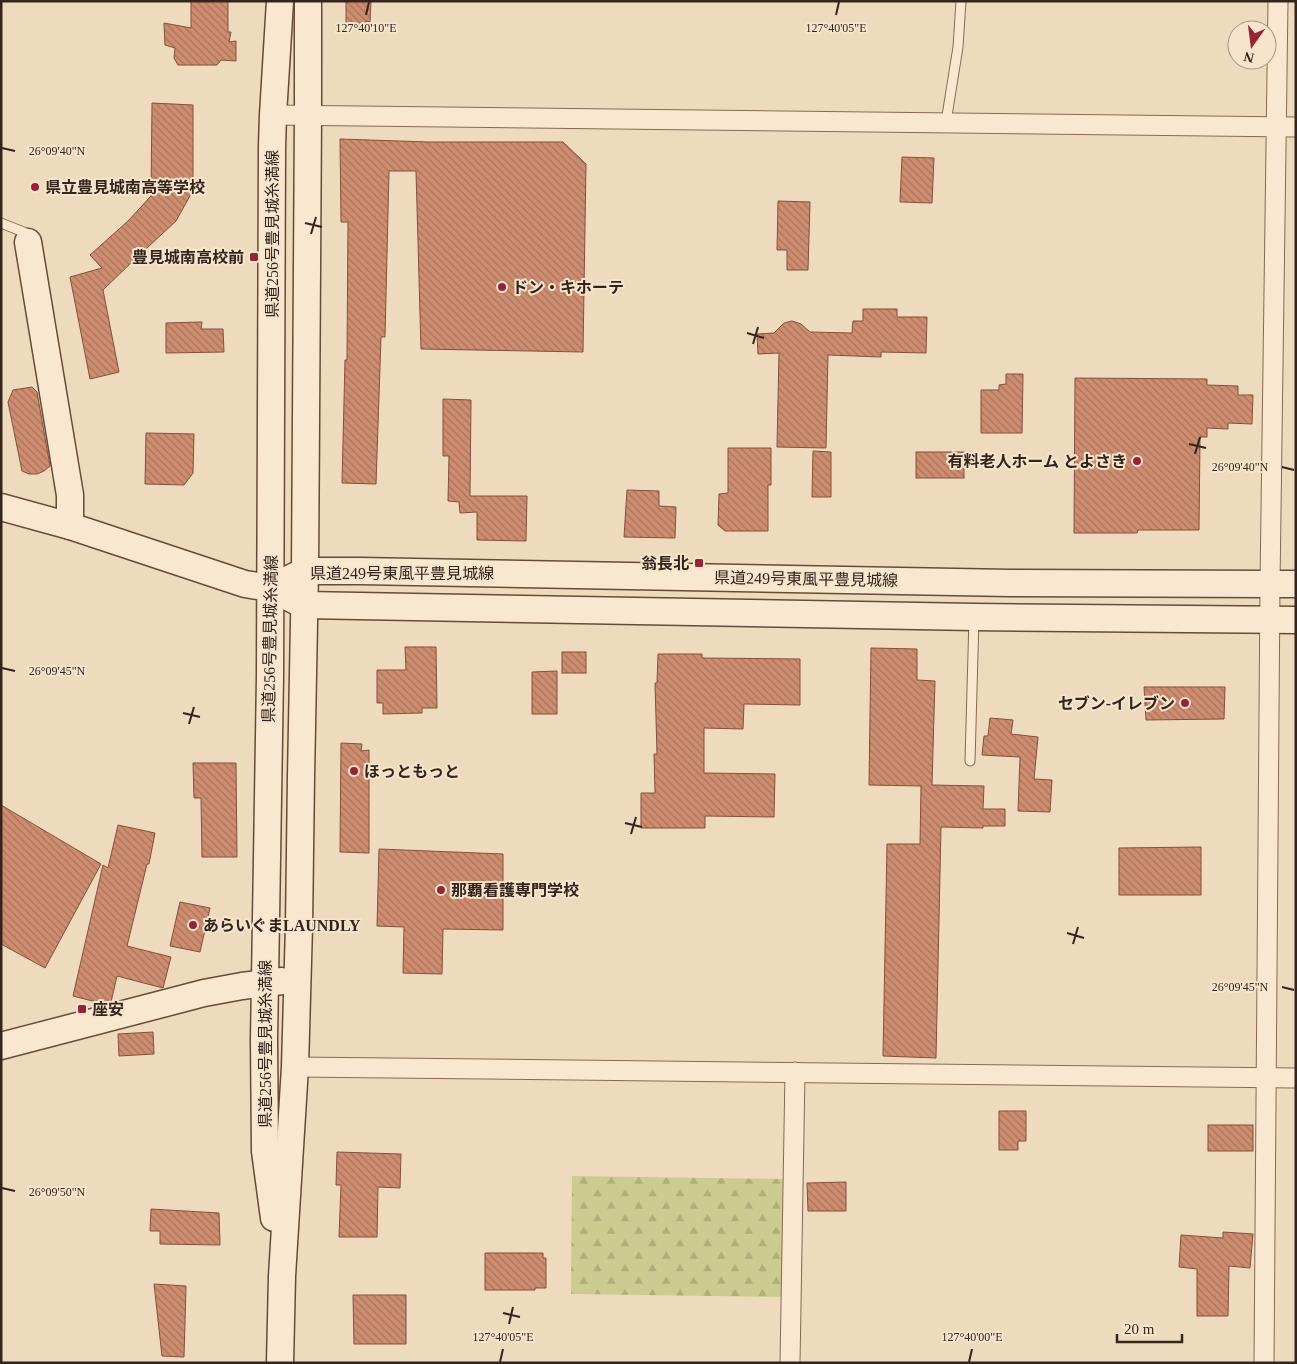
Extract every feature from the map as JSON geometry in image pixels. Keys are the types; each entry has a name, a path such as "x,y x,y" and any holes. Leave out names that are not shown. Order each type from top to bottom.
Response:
{"main road":[{"name":"県道256号豊見城糸満線","path":"280,1 273,115 270,351 270,676 264,1040 266,1151 282,1276"},
{"name":"県道256号豊見城糸満線","path":"280,1363 282,1276 296,1067 305,571 308,1"},
{"path":"27,238 70,495 70,526"},
{"path":"1,507 70,526 245,584 270,588"},
{"name":"県道249号東風平豊見城線","path":"270,588 305,571 1010,583 1296,584"},
{"name":"県道249号東風平豊見城線","path":"270,588 304,605 974,617 1296,620"},
{"path":"1,1046 204,993 297,978"}],"street":[{"path":"1264,1363 1270,584 1278,1"},
{"path":"273,115 1296,127"},
{"path":"296,1067 1296,1078"},
{"path":"790,1363 795,1072"}],"lane":[{"path":"946,122 958,47 961,1"},
{"path":"1,223 27,238"},
{"path":"970,761 974,617"}],"green space":[{"path":"572,1176 785,1179 783,1297 571,1294"}],"building":[{"path":"191,1 228,1 228,32 231,32 229,42 236,41 236,61 221,60 217,65 178,65 174,58 175,48 165,45 164,23 191,28"},
{"path":"346,1 371,1 370,22 366,21 365,26 346,24"},
{"path":"152,103 193,105 193,185 191,194 176,221 103,290 119,372 90,379 70,277 102,268 90,255 128,221 151,196"},
{"name":"ドン・キホーテ","path":"340,139 429,142 563,142 586,164 583,352 421,349 416,171 389,171 385,337 381,337 376,484 342,483 345,360 347,360 348,222 341,222"},
{"path":"902,157 934,158 932,203 900,202"},
{"path":"778,201 810,202 808,270 787,270 787,250 777,250"},
{"path":"863,309 897,309 897,317 927,317 926,353 881,352 881,357 828,355 826,448 777,447 779,353 758,354 757,334 774,333 784,323 792,321 801,324 810,332 852,333 853,321 863,321"},
{"path":"202,322 201,329 223,329 224,352 166,353 166,323"},
{"path":"1006,374 1023,374 1022,433 981,433 981,390 999,390 999,385 1006,384"},
{"name":"有料老人ホーム とよさき","path":"1075,378 1207,379 1207,385 1238,386 1238,395 1253,395 1252,424 1228,423 1228,429 1207,428 1207,437 1200,437 1199,530 1138,530 1137,533 1074,533"},
{"path":"32,387 37,392 50,466 37,474 29,474 22,471 8,402 13,390"},
{"path":"443,399 471,400 470,496 527,496 526,541 477,540 477,512 460,513 459,502 448,501 449,456 443,456"},
{"path":"146,433 194,434 193,473 184,485 145,484"},
{"path":"728,448 771,448 771,485 768,485 768,531 725,531 718,525 719,494 728,493"},
{"path":"813,451 831,452 831,497 812,497"},
{"path":"916,452 964,452 964,478 916,478"},
{"path":"627,490 659,491 659,506 676,507 675,538 624,537"},
{"path":"405,647 436,647 437,708 422,708 422,713 383,714 383,703 377,703 377,670 406,670"},
{"path":"871,648 917,649 917,680 935,681 932,785 984,786 983,809 1005,809 1005,826 983,826 983,828 941,827 936,1058 883,1056 887,844 920,844 921,786 869,785"},
{"path":"562,652 586,652 586,673 562,673"},
{"path":"658,654 702,654 702,658 800,659 800,705 744,704 743,729 704,728 704,773 775,774 774,817 705,816 705,828 641,828 641,793 655,793 654,754 657,754 655,683 657,683"},
{"path":"557,671 557,714 532,714 532,672"},
{"name":"セブン-イレブン","path":"1144,687 1225,687 1224,719 1146,720"},
{"path":"990,718 1013,720 1011,734 1038,737 1034,779 1052,780 1050,812 1018,811 1020,757 982,755 984,736 988,736"},
{"path":"341,743 362,744 361,751 369,750 369,853 340,852"},
{"path":"193,763 236,763 237,857 202,857 201,798 194,798"},
{"path":"1,805 101,864 45,968 1,944"},
{"path":"118,825 155,833 149,864 147,864 127,946 171,957 163,988 117,976 111,1002 104,1004 73,996 103,865 108,868"},
{"path":"1201,847 1201,895 1119,895 1119,848"},
{"name":"那覇看護専門学校","path":"379,849 503,854 503,930 443,929 442,974 403,973 404,927 377,926"},
{"path":"180,902 210,908 200,952 170,946"},
{"path":"153,1032 154,1054 119,1056 118,1034"},
{"path":"999,1111 1026,1111 1026,1141 1018,1141 1018,1150 999,1150"},
{"path":"1208,1125 1253,1125 1253,1151 1208,1151"},
{"path":"337,1152 401,1154 400,1188 378,1187 377,1237 339,1237 341,1185 336,1185"},
{"path":"846,1182 846,1211 808,1211 807,1183"},
{"path":"151,1209 219,1213 220,1245 160,1244 160,1231 150,1231"},
{"path":"1223,1232 1253,1234 1250,1268 1229,1266 1228,1316 1197,1316 1197,1269 1179,1267 1181,1235 1223,1238"},
{"path":"485,1253 543,1253 543,1258 546,1258 546,1288 535,1288 535,1290 485,1290"},
{"path":"154,1284 186,1286 184,1357 162,1356"},
{"path":"353,1295 406,1295 406,1344 354,1344"}],"place":[{"name":"県立豊見城南高等学校","path":"35,187"},
{"name":"豊見城南高校前","path":"254,257"},
{"name":"ドン・キホーテ","path":"502,287"},
{"name":"有料老人ホーム とよさき","path":"1137,461"},
{"name":"翁長北","path":"699,563"},
{"name":"セブン-イレブン","path":"1185,703"},
{"name":"ほっともっと","path":"354,771"},
{"name":"那覇看護専門学校","path":"441,890"},
{"name":"あらいぐまLAUNDLY","path":"193,925"},
{"name":"座安","path":"82,1009"}]}
